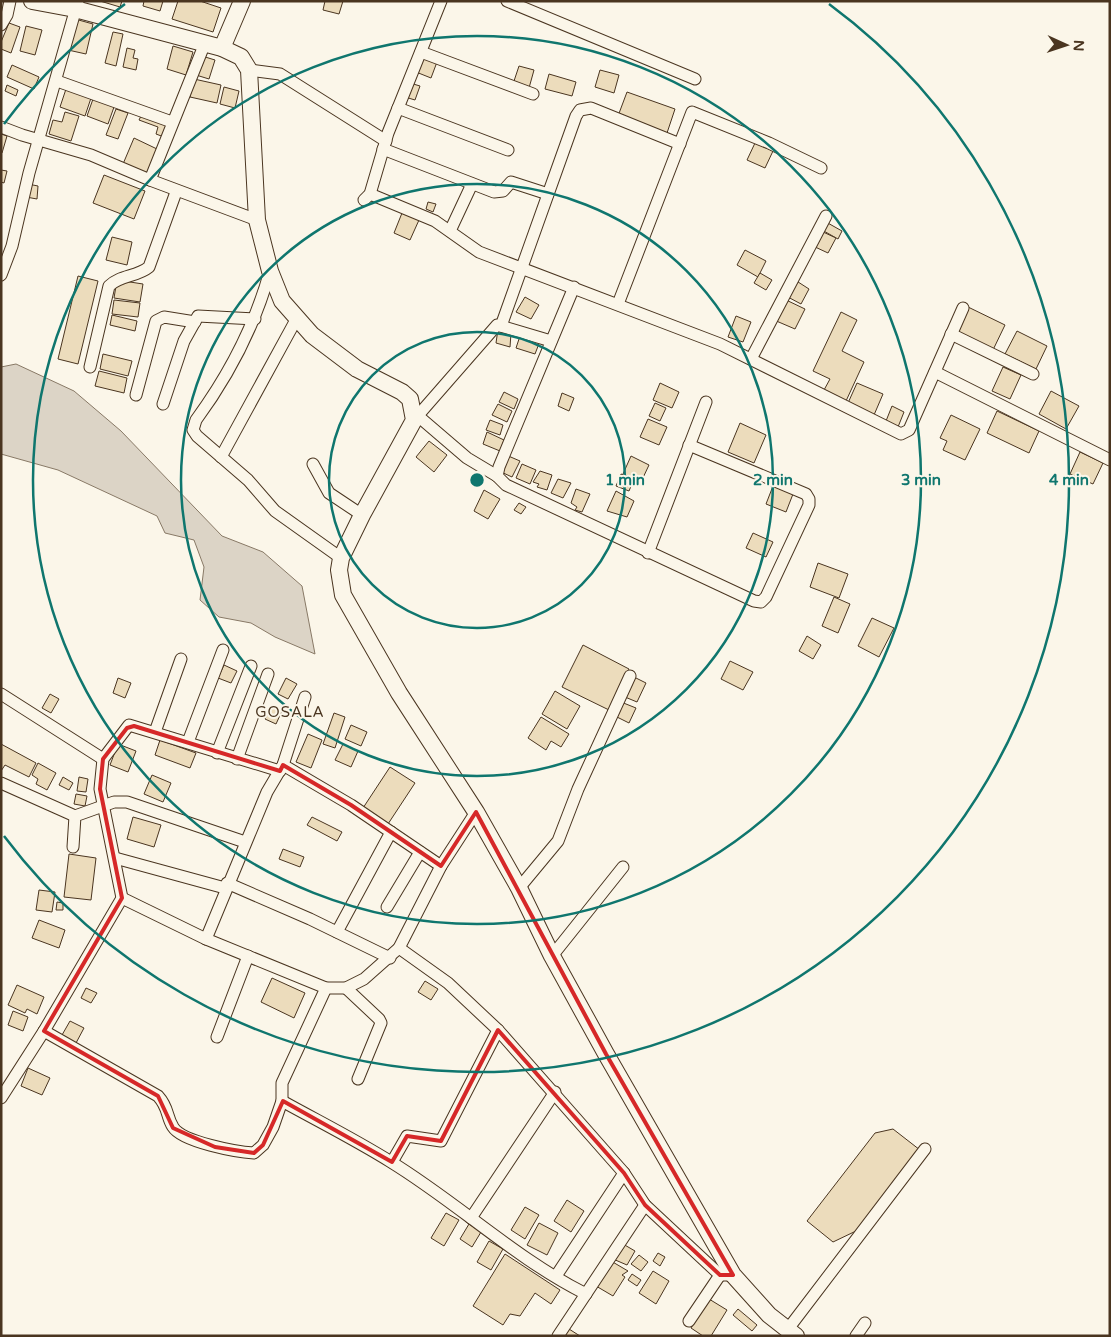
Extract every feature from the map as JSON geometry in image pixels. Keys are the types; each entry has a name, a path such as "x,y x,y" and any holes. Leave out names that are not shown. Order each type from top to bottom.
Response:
{"main road":[{"path":"32,1 77,5 222,48 241,57 249,70 257,220 270,271 282,301 312,336 357,369 402,392 410,399 416,418 362,515 341,558 339,570 343,595 399,693 476,812 519,888 552,956 727,1275 769,1315 792,1332"},
{"path":"222,48 242,1"}],"street":[{"path":"1,25 7,14 10,1"},
{"path":"441,1 384,145 367,197 435,221 479,252 720,344 901,434 909,430 963,308"},
{"path":"507,1 695,79"},
{"path":"1,275 12,246 29,173 57,81 77,5"},
{"path":"150,180 205,43"},
{"path":"421,52 533,94"},
{"path":"249,70 280,74 384,145 472,184 500,193 507,184 515,182 548,194"},
{"path":"57,81 172,122"},
{"path":"398,108 508,150"},
{"path":"501,326 576,116 584,108 591,108 680,144"},
{"path":"618,304 692,112 769,143 821,168"},
{"path":"1,127 91,155 176,192 257,220"},
{"path":"450,231 472,184"},
{"path":"90,366 109,286 118,279 135,275 149,267 176,192"},
{"path":"751,359 826,216"},
{"path":"270,271 255,319 235,360 194,425 197,436 248,480 275,511 341,558"},
{"path":"497,476 499,467 574,287"},
{"path":"163,404 184,341 198,316 255,319"},
{"path":"136,395 156,321 164,317 195,322"},
{"path":"221,457 297,318"},
{"path":"551,341 497,325 416,418 467,458 497,476 506,485 648,553 754,601 761,602 766,597 809,505 806,494 689,445"},
{"path":"951,334 1033,374"},
{"path":"935,372 1110,460"},
{"path":"648,553 706,402"},
{"path":"313,464 329,493 362,515"},
{"path":"188,742 223,650"},
{"path":"155,732 182,659"},
{"path":"217,753 251,666"},
{"path":"237,759 268,674"},
{"path":"519,888 558,841 578,789 630,676"},
{"path":"1,694 103,759"},
{"path":"206,939 226,886 266,792 281,768 305,697"},
{"path":"1,1098 44,1031 122,898 100,789 103,759 129,725 188,742 237,759 281,768 351,805 441,866"},
{"path":"1,783 75,816 114,802 128,802 245,842"},
{"path":"122,898 206,939 326,988 346,988 364,979 390,958 399,948 441,866 476,812"},
{"path":"73,847 75,816"},
{"path":"337,932 391,832"},
{"path":"387,906 420,852"},
{"path":"115,858 226,886 337,932 390,958"},
{"path":"552,956 623,867"},
{"path":"399,948 448,983 498,1030 555,1092 624,1173 645,1205 727,1275 689,1321"},
{"path":"217,1037 248,956"},
{"path":"44,1031 158,1096 165,1104 173,1128 181,1134 215,1147 254,1154 263,1146 273,1127 282,1101 282,1083 326,988"},
{"path":"346,988 382,1023 358,1080"},
{"path":"392,1162 407,1136 441,1141 498,1030"},
{"path":"471,1218 555,1092"},
{"path":"282,1101 392,1162 511,1247 586,1294"},
{"path":"792,1332 818,1289 925,1149"},
{"path":"556,1276 624,1173"},
{"path":"558,1336 645,1205"},
{"path":"856,1336 865,1323"}],"highlighted area":[{"path":"134,726 280,771 283,765 351,805 441,866 476,812 606,1054 733,1275 720,1275 645,1205 624,1173 498,1030 441,1141 407,1136 392,1162 283,1101 263,1145 254,1153 215,1147 173,1128 158,1096 44,1031 122,898 100,789 103,759 127,728"}],"shaded area":[{"path":"16,364 74,391 121,431 222,536 263,552 302,586 315,654 275,637 251,623 219,617 200,600 204,567 194,540 165,533 157,516 58,470 1,454 1,367"}],"building":[{"path":"100,1 122,1 120,7"},
{"path":"144,1 163,1 160,11 143,6"},
{"path":"178,1 200,1 221,8 213,32 172,19"},
{"path":"325,1 343,1 339,14 323,10"},
{"path":"75,19 93,24 86,54 68,50"},
{"path":"9,23 20,27 11,53 1,49 1,42"},
{"path":"26,26 42,30 35,55 20,51"},
{"path":"113,32 123,34 116,66 105,63"},
{"path":"173,46 193,52 186,75 167,69"},
{"path":"127,48 135,50 133,58 138,59 136,70 123,67"},
{"path":"202,56 215,60 209,79 196,75"},
{"path":"422,56 437,62 431,78 416,72"},
{"path":"12,65 39,77 34,89 7,77"},
{"path":"519,66 534,70 529,88 513,84"},
{"path":"600,70 619,75 614,93 595,87"},
{"path":"549,74 576,82 572,96 545,89"},
{"path":"194,79 221,85 217,103 190,97"},
{"path":"410,83 420,86 415,100 405,97"},
{"path":"7,85 18,90 16,96 5,91"},
{"path":"224,87 239,91 235,108 220,104"},
{"path":"66,89 91,98 85,116 60,107"},
{"path":"627,92 675,109 667,133 618,116"},
{"path":"93,99 114,107 108,124 87,116"},
{"path":"116,109 128,113 118,139 106,135"},
{"path":"65,112 79,116 71,141 49,134 53,120 62,122"},
{"path":"142,114 169,124 164,137 156,134 158,127 139,120"},
{"path":"1,134 7,136 2,153 1,152"},
{"path":"134,138 157,149 147,174 123,164"},
{"path":"755,143 773,151 765,168 747,160"},
{"path":"1,170 7,171 4,183 1,182"},
{"path":"104,175 145,191 134,219 93,203"},
{"path":"28,184 38,186 37,199 26,197"},
{"path":"428,202 436,204 433,212 426,209"},
{"path":"402,213 419,220 410,240 394,233"},
{"path":"826,222 842,231 838,239 822,230"},
{"path":"821,231 836,238 828,253 813,246"},
{"path":"112,237 132,242 127,265 106,260"},
{"path":"745,250 766,261 758,277 737,265"},
{"path":"760,273 772,280 766,290 754,283"},
{"path":"78,276 98,281 78,364 58,359"},
{"path":"117,280 143,284 140,302 114,298"},
{"path":"795,280 809,289 801,304 786,296"},
{"path":"525,297 539,305 531,319 516,312"},
{"path":"784,299 805,309 795,329 774,320"},
{"path":"114,300 140,303 138,317 112,314"},
{"path":"966,306 1005,325 992,352 953,333"},
{"path":"841,312 857,320 842,351 864,362 846,401 824,390 830,379 813,371"},
{"path":"112,315 137,321 135,331 110,325"},
{"path":"736,316 751,322 743,342 728,337"},
{"path":"498,329 511,333 510,347 496,343"},
{"path":"1017,331 1047,346 1036,369 1005,354"},
{"path":"520,336 540,341 535,354 516,348"},
{"path":"103,354 132,361 128,376 100,369"},
{"path":"1003,367 1021,375 1010,399 992,391"},
{"path":"99,371 127,378 124,393 95,386"},
{"path":"660,383 679,392 672,408 653,400"},
{"path":"857,383 883,394 874,415 848,403"},
{"path":"1051,391 1079,406 1066,429 1039,414"},
{"path":"504,392 518,399 514,409 499,402"},
{"path":"562,393 574,398 569,411 558,406"},
{"path":"655,403 666,408 660,421 649,416"},
{"path":"498,404 512,411 507,422 492,415"},
{"path":"892,406 904,412 898,427 886,421"},
{"path":"997,411 1039,431 1029,453 987,433"},
{"path":"951,415 980,429 965,460 943,450 947,441 940,438"},
{"path":"648,419 667,427 659,445 640,437"},
{"path":"490,420 503,425 500,435 486,430"},
{"path":"740,423 766,435 754,463 728,452"},
{"path":"487,432 504,440 500,451 483,444"},
{"path":"429,441 447,455 434,472 416,457"},
{"path":"1080,452 1103,463 1093,484 1070,474"},
{"path":"506,455 520,461 512,477 499,471"},
{"path":"631,456 649,465 641,482 623,474"},
{"path":"522,464 536,470 530,484 516,478"},
{"path":"540,471 552,475 547,490 537,487 539,484 533,482"},
{"path":"621,474 634,479 629,491 616,486"},
{"path":"558,479 571,483 563,498 551,493"},
{"path":"773,486 793,494 786,512 766,504"},
{"path":"576,489 590,494 582,512 575,510 577,507 571,503"},
{"path":"484,490 500,499 488,519 474,511"},
{"path":"616,491 634,501 627,517 607,511"},
{"path":"519,503 526,507 521,514 514,510"},
{"path":"753,533 773,542 766,557 746,548"},
{"path":"818,563 848,574 839,598 810,587"},
{"path":"834,597 850,604 838,633 822,626"},
{"path":"872,618 894,628 879,657 858,646"},
{"path":"807,636 821,645 813,659 799,651"},
{"path":"583,645 629,669 609,710 562,687"},
{"path":"730,661 753,672 743,690 721,679"},
{"path":"224,665 237,671 231,683 218,678"},
{"path":"634,677 646,683 637,702 625,697"},
{"path":"118,678 131,683 125,698 113,693"},
{"path":"286,678 297,684 288,699 278,694"},
{"path":"555,691 580,706 567,729 542,714"},
{"path":"50,694 59,699 51,713 42,708"},
{"path":"621,702 636,708 629,723 615,716"},
{"path":"271,706 282,711 276,724 265,719"},
{"path":"334,713 345,717 335,748 323,744"},
{"path":"541,717 569,734 561,747 551,741 546,750 528,738"},
{"path":"351,725 367,732 361,746 345,739"},
{"path":"308,734 322,740 311,768 296,762"},
{"path":"160,740 196,753 190,768 155,755"},
{"path":"1,744 36,763 29,777 5,765 1,771"},
{"path":"118,744 136,751 128,772 110,765"},
{"path":"343,744 358,751 351,767 335,760"},
{"path":"38,763 56,773 47,790 36,784 38,779 32,775"},
{"path":"390,767 415,783 388,824 363,808"},
{"path":"152,775 171,783 163,802 144,794"},
{"path":"63,777 73,783 69,790 59,785"},
{"path":"79,777 88,779 86,792 77,791"},
{"path":"76,794 87,796 85,806 74,804"},
{"path":"133,817 161,825 154,847 127,839"},
{"path":"312,817 342,832 337,841 307,825"},
{"path":"283,849 304,857 300,867 279,859"},
{"path":"69,854 96,858 91,900 64,897"},
{"path":"39,890 55,892 52,912 36,910"},
{"path":"57,902 63,903 63,910 56,910"},
{"path":"39,920 65,930 59,948 32,938"},
{"path":"272,978 305,993 294,1018 261,1002"},
{"path":"425,981 438,989 431,1000 418,992"},
{"path":"17,985 44,997 37,1014 27,1009 25,1013 8,1005"},
{"path":"86,988 97,993 91,1003 81,998"},
{"path":"13,1011 28,1017 23,1031 8,1025"},
{"path":"70,1021 84,1028 76,1043 62,1035"},
{"path":"28,1068 50,1078 42,1095 21,1086"},
{"path":"893,1129 920,1150 856,1231 833,1242 807,1221 875,1133"},
{"path":"567,1200 584,1211 571,1232 554,1221"},
{"path":"525,1207 539,1215 525,1239 511,1230"},
{"path":"446,1213 459,1220 444,1246 431,1238"},
{"path":"539,1223 558,1233 547,1255 527,1245"},
{"path":"469,1224 481,1232 472,1247 460,1239"},
{"path":"489,1241 503,1249 491,1270 477,1262"},
{"path":"623,1244 635,1251 627,1265 613,1259"},
{"path":"658,1253 665,1257 660,1266 653,1261"},
{"path":"505,1254 560,1290 551,1304 535,1293 520,1316 510,1314 503,1325 473,1306"},
{"path":"639,1255 648,1262 641,1271 631,1264"},
{"path":"611,1261 628,1271 622,1275 625,1277 613,1296 596,1286"},
{"path":"653,1271 669,1281 656,1304 639,1293"},
{"path":"632,1274 641,1280 637,1286 628,1280"},
{"path":"709,1299 727,1310 711,1336 703,1336 691,1328"},
{"path":"738,1309 757,1325 752,1331 733,1315"},
{"path":"569,1329 580,1336 565,1336"}],"district":[{"name":"GOSALA","path":"290,712"}]}
